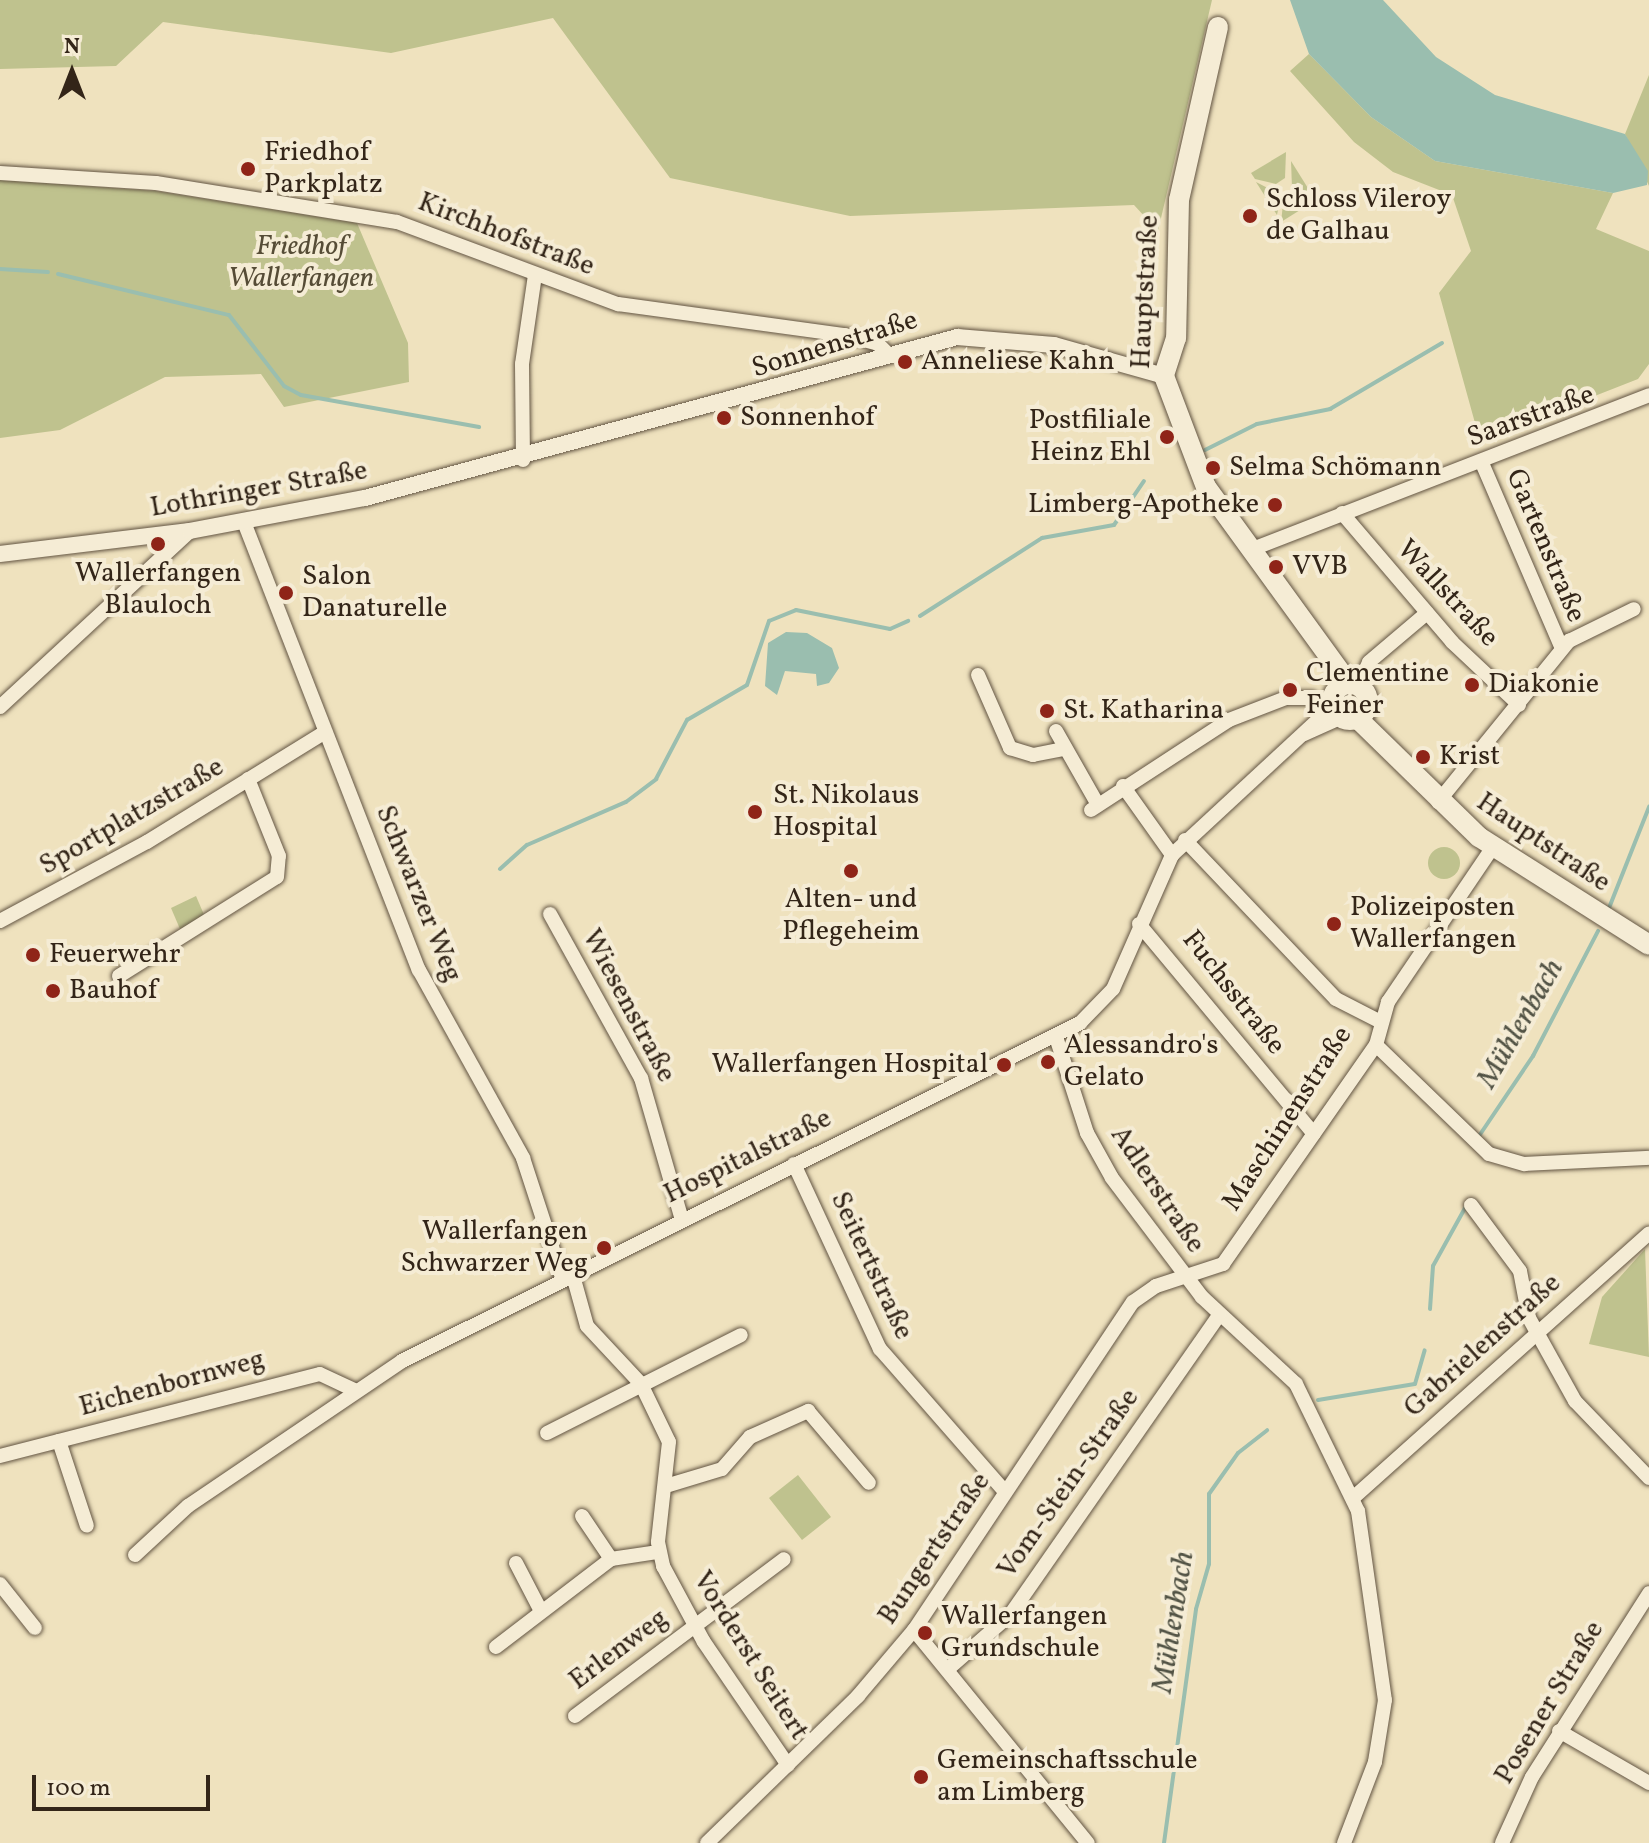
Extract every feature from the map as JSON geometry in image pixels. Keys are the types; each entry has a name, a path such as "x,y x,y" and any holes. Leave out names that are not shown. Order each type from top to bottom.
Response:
{"main road":[{"name":"Hauptstraße","path":"1218,27 1179,200 1176,338 1164,376 1190,453 1250,550 1331,660 1348,702 1414,777 1438,802 1493,847 1649,945"}],"street":[{"name":"Kirchhofstraße","path":"0,173 156,183 397,222 535,275 662,314 867,340 890,356"},
{"path":"523,460 522,364 535,275"},
{"name":"Sonnenstraße","path":"523,460 890,356 987,334 1164,376"},
{"name":"Saarstraße","path":"1250,550 1482,463 1649,395"},
{"name":"Lothringer Straße","path":"0,554 244,522 523,460"},
{"name":"Gartenstraße","path":"1482,463 1562,649"},
{"name":"Wallstraße","path":"1342,513 1403,588 1519,705"},
{"name":"Schwarzer Weg","path":"244,522 425,983 523,1158 567,1274"},
{"path":"0,707 190,531"},
{"path":"1438,802 1562,649 1634,609"},
{"name":"Hospitalstraße","path":"135,1555 188,1506 355,1390 567,1274 1056,1037 1105,1000 1172,855 1185,840 1304,734 1348,702 1369,662 1427,613"},
{"path":"978,675 1010,748 1033,755 1065,749"},
{"path":"1056,731 1094,807 1229,720 1286,698 1312,698"},
{"name":"Sportplatzstraße","path":"0,921 325,732"},
{"name":"Sportplatzstraße","path":"119,976 277,877 279,856 248,779"},
{"path":"1123,786 1172,855"},
{"path":"1185,840 1336,999 1379,1021"},
{"name":"Maschinenstraße","path":"1187,1280 1223,1264 1376,1045 1379,1021 1493,847"},
{"name":"Wiesenstraße","path":"550,914 641,1078 681,1217"},
{"name":"Fuchsstraße","path":"1139,924 1314,1134"},
{"name":"Adlerstraße","path":"1056,1037 1098,1156 1187,1280 1219,1315 1296,1384 1353,1498 1385,1700 1375,1762 1344,1843"},
{"path":"1376,1045 1489,1154 1525,1164 1649,1158"},
{"name":"Seitertstraße","path":"794,1164 880,1349 1005,1492"},
{"path":"1471,1205 1523,1277 1535,1332 1575,1401 1649,1478"},
{"name":"Gabrielenstraße","path":"1353,1498 1535,1332 1647,1239"},
{"name":"Vorderst Seitert","path":"567,1274 587,1326 641,1384 669,1442 669,1485 658,1552 695,1625 788,1765"},
{"name":"Bungertstraße","path":"707,1843 788,1765 914,1630 1133,1302 1156,1286 1187,1280"},
{"name":"Vom-Stein-Straße","path":"948,1669 1010,1615 1219,1315"},
{"path":"547,1433 741,1335"},
{"name":"Eichenbornweg","path":"0,1456 320,1374 355,1390"},
{"path":"669,1485 722,1469 750,1437 808,1411 869,1483"},
{"path":"59,1441 87,1526"},
{"path":"582,1516 611,1559"},
{"path":"496,1647 611,1559 658,1552"},
{"name":"Erlenweg","path":"575,1716 784,1559"},
{"path":"516,1563 541,1611"},
{"path":"0,1584 35,1628"},
{"name":"Posener Straße","path":"1502,1843 1559,1731 1649,1593"},
{"path":"914,1630 1088,1843"},
{"path":"1559,1731 1649,1783"}],"green space":[{"path":"0,0 1212,0 1158,231 1134,205 850,216 670,178 553,18 391,53 163,22 116,66 0,69"},
{"path":"1309,54 1371,117 1435,161 1613,193 1596,229 1649,251 1649,364 1638,379 1480,441 1439,293 1471,251 1452,195 1393,172 1354,142 1290,71"},
{"path":"1649,75 1649,186 1625,134"},
{"path":"1286,152 1285,178 1276,184 1255,179 1251,173"},
{"path":"1291,161 1311,193 1292,188"},
{"name":"Friedhof Wallerfangen","path":"0,180 156,191 357,223 408,343 409,382 284,407 261,374 165,377 60,430 0,438"},
{"path":"1256,182 1281,195 1277,215"},
{"path":"1293,191 1316,200 1281,222 1284,196"},
{"path":"1444,847 1456,851 1460,863 1456,875 1444,879 1432,875 1428,863 1432,851"},
{"path":"196,896 205,917 180,929 171,908"},
{"path":"1645,1249 1649,1357 1589,1344 1602,1297"},
{"path":"798,1475 831,1517 802,1540 769,1498"}],"shaded area":[{"path":"1290,0 1383,0 1436,57 1495,95 1625,134 1648,171 1647,185 1613,193 1435,161 1371,117 1309,54"},
{"path":"786,632 807,633 832,648 839,668 829,683 817,686 816,674 785,671 777,695 765,686 768,643"}],"waterway":[{"path":"0,269 48,272"},
{"path":"58,274 229,315 284,386 301,395 479,427"},
{"path":"1205,450 1257,424 1330,409 1442,343"},
{"path":"920,616 1042,538 1114,525 1144,481"},
{"path":"500,869 527,845 626,802 656,779 687,720 747,685 769,621 796,610 890,629 908,621"},
{"name":"Mühlenbach","path":"1609,908 1649,807"},
{"name":"Mühlenbach","path":"1479,1136 1533,1056 1598,931"},
{"name":"Mühlenbach","path":"1430,1309 1433,1266 1465,1208"},
{"name":"Mühlenbach","path":"1318,1400 1415,1384 1425,1350"},
{"name":"Mühlenbach","path":"1164,1843 1196,1609 1209,1564 1209,1494 1238,1453 1267,1430"}],"place":[{"name":"Friedhof Parkplatz","path":"248,169"},
{"name":"Schloss Vileroy de Galhau","path":"1250,216"},
{"name":"Anneliese Kahn","path":"905,362"},
{"name":"Sonnenhof","path":"724,418"},
{"name":"Postfiliale Heinz Ehl","path":"1167,437"},
{"name":"Selma Schömann","path":"1213,468"},
{"name":"Limberg-Apotheke","path":"1275,505"},
{"name":"Wallerfangen Blauloch","path":"158,544"},
{"name":"VVB","path":"1276,567"},
{"name":"Salon Danaturelle","path":"286,593"},
{"name":"Diakonie","path":"1472,685"},
{"name":"Clementine Feiner","path":"1290,690"},
{"name":"St. Katharina","path":"1047,711"},
{"name":"Krist","path":"1423,757"},
{"name":"St. Nikolaus Hospital","path":"755,812"},
{"name":"Alten- und Pflegeheim","path":"851,871"},
{"name":"Polizeiposten Wallerfangen","path":"1334,924"},
{"name":"Feuerwehr","path":"33,955"},
{"name":"Bauhof","path":"53,991"},
{"name":"Alessandro's Gelato","path":"1048,1062"},
{"name":"Wallerfangen Hospital","path":"1004,1065"},
{"name":"Wallerfangen Schwarzer Weg","path":"604,1248"},
{"name":"Wallerfangen Grundschule","path":"925,1633"},
{"name":"Gemeinschaftsschule am Limberg","path":"921,1777"}]}
